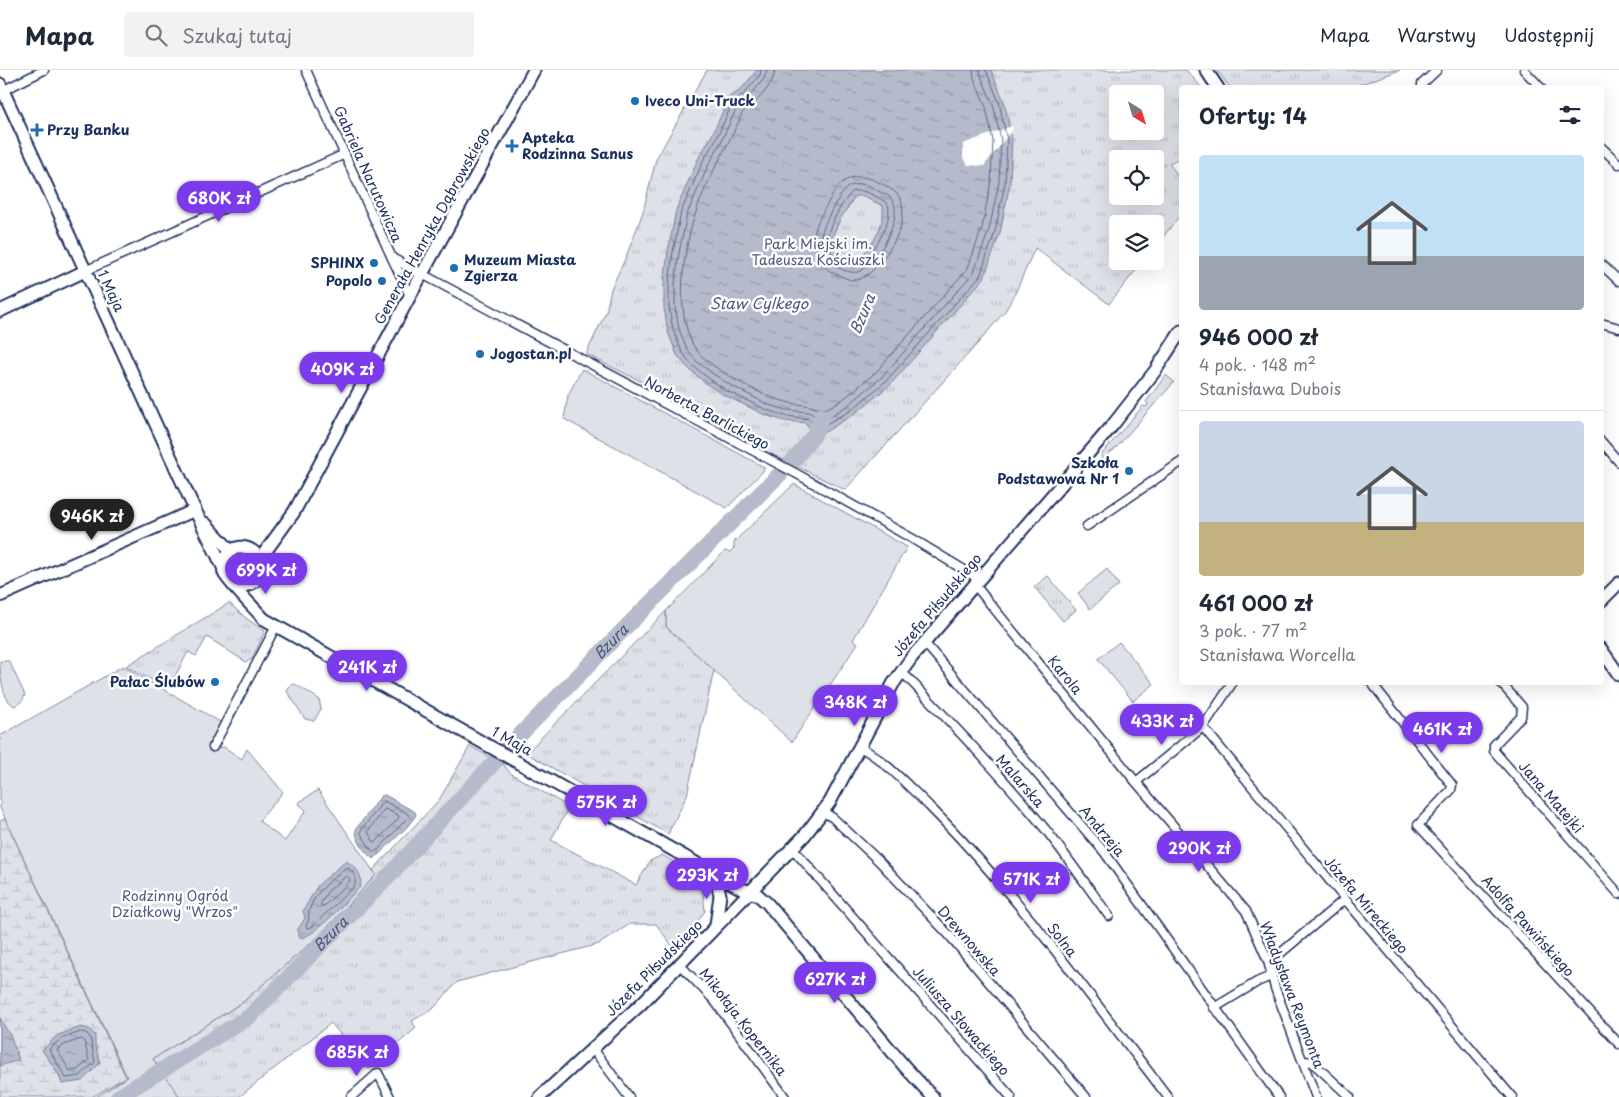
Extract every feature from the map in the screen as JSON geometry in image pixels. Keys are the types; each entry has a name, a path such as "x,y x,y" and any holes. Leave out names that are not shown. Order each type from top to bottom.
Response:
{"street":[{"path":"1,89 44,70"},
{"name":"Gabriela Narutowicza","path":"306,70 392,258 422,274"},
{"name":"Generała Henryka Dąbrowskiego","path":"258,556 284,528 294,512 534,70"},
{"path":"1206,70 1216,85"},
{"path":"1422,85 1437,70"},
{"path":"1524,70 1539,85"},
{"name":"1 Maja","path":"1,89 223,567"},
{"path":"1604,150 1619,164"},
{"path":"0,311 345,154"},
{"path":"392,258 410,296"},
{"path":"1604,267 1619,281"},
{"name":"Norberta Barlickiego","path":"422,274 793,472 912,539 976,581"},
{"path":"1604,324 1619,328"},
{"name":"Józefa Piłsudskiego","path":"540,1097 680,965 793,849 824,812 901,672 923,643 1130,404 1155,371 1179,334"},
{"path":"1604,444 1619,462"},
{"path":"1087,526 1179,463"},
{"path":"0,596 195,510"},
{"name":"1 Maja","path":"195,510 231,551"},
{"path":"236,548 247,548 258,556 262,567 260,575 255,581 248,585 237,585 232,583 226,576 223,567 224,561 231,551 236,548"},
{"name":"Karola","path":"976,581 1136,782"},
{"name":"1 Maja","path":"232,583 264,620 742,889 758,895 933,1097"},
{"path":"1604,598 1619,583"},
{"path":"248,585 260,614"},
{"path":"213,747 276,626"},
{"name":"Andrzeja","path":"923,643 1105,853 1279,1097"},
{"path":"1604,654 1619,676"},
{"name":"Malarska","path":"901,672 954,726 1024,804 1108,916"},
{"path":"1136,782 1203,727 1231,685"},
{"name":"Adolfa Pawińskiego","path":"1373,685 1452,785 1451,790 1418,824 1619,1044"},
{"name":"Jana Matejki","path":"1503,685 1522,707 1521,717 1494,745 1494,751 1619,894"},
{"name":"Józefa Mireckiego","path":"1203,727 1512,1097"},
{"name":"Solna","path":"860,747 889,767 935,812 1013,898 1168,1097"},
{"name":"Władysława Reymonta","path":"1136,782 1242,906 1252,923 1268,960 1271,976 1316,1097"},
{"name":"Drewnowska","path":"824,812 833,818 879,861 949,935 1086,1097"},
{"name":"Juliusza Słowackiego","path":"793,849 1011,1097"},
{"path":"715,873 720,896 716,926"},
{"path":"1268,960 1276,957 1345,899"},
{"name":"Mikołaja Kopernika","path":"680,965 714,1000 785,1097"},
{"path":"1214,1008 1257,982 1271,976"},
{"path":"593,1049 629,1097"},
{"path":"1304,1062 1312,1062 1350,1097"},
{"path":"351,1097 378,1073 390,1097"}],"green space":[{"name":"Staw Cylkego","path":"707,70 1186,70 1199,85 1179,85 1179,159 1169,163 1179,177 1179,217 1164,236 1164,215 1109,215 1109,270 1136,270 1109,304 1035,248 1013,298 1005,311 845,490 747,442 668,395 586,354 606,312 611,289 626,257 643,212 656,159"},
{"path":"1217,70 1400,70 1359,85 1228,85"},
{"path":"582,369 764,467 764,470 727,508 564,419 568,395"},
{"path":"1166,375 1174,382 1115,449 1108,454 1111,459 1105,463 1102,461 1101,455 1143,406 1146,407 1148,404 1146,402"},
{"path":"794,484 907,547 853,640 858,643 792,742 666,627 666,611 725,551 730,552 734,548 734,542"},
{"path":"1107,569 1119,585 1090,609 1078,593"},
{"path":"1048,576 1076,610 1063,621 1034,587"},
{"path":"229,603 247,619 265,631 252,659 246,662 207,637 196,656 188,652 168,689 126,666"},
{"path":"666,611 666,627 714,670 687,795 668,834 526,753"},
{"path":"1119,642 1154,684 1133,701 1098,659"},
{"path":"0,661 9,661 25,695 22,701 15,706 7,699 5,693 1,680"},
{"name":"Rodzinny Ogród Działkowy \"Wrzos\"","path":"123,666 222,723 215,748 224,747 242,759 247,749 283,792 259,821 285,841 306,810 298,803 318,790 376,875 319,936 243,1002 153,1059 180,1097 96,1097 127,1077 0,808 0,736"},
{"path":"295,684 319,699 321,709 314,721 305,719 287,691 291,685"},
{"path":"470,746 504,765 510,773 569,807 551,840 636,885 650,861 662,855 707,881 703,893 705,911 676,951 656,924 630,924 599,944 457,982 433,1009 412,1021 416,1028 369,1069 331,1023 239,1097 180,1097 153,1059 243,1002 319,936 376,875 373,870 439,800"},
{"path":"5,819 126,1077 92,1097 0,1097 0,821"}],"water":[{"name":"Staw Cylkego","path":"757,70 991,70 1004,101 1012,139 1010,183 1000,233 984,278 890,385 853,415 820,435 814,435 806,423 785,421 765,415 724,395 705,383 677,355 668,332 664,308 664,283 676,210 698,159 711,137 730,96 740,91","holes":["855,196 864,196 883,206 883,214 876,237 866,251 855,261 838,254 832,237"]},
{"path":"385,795 415,812 416,815 407,827 374,859 361,846 356,829 381,796"},
{"path":"346,861 360,875 360,887 322,925 300,938 297,931 305,918 303,911 318,885"},
{"path":"0,1018 11,1037 19,1060 0,1066"},
{"path":"81,1027 89,1029 95,1035 100,1063 82,1081 62,1084 59,1075 42,1050 58,1035"}],"pier":[{"path":"1012,126 1013,129 984,166 968,165 963,158 963,144"}],"waterway":[{"name":"Bzura","path":"118,1097 250,1016 380,885 512,743 795,459 814,435 822,416"}],"place":[{"name":"Iveco Uni-Truck","path":"635,101"},
{"name":"Przy Banku","path":"37,130"},
{"name":"Apteka Rodzinna Sanus","path":"512,146"},
{"name":"SPHINX","path":"374,263"},
{"name":"Muzeum Miasta Zgierza","path":"454,268"},
{"name":"Popolo","path":"382,281"},
{"name":"Jogostan.pl","path":"480,354"},
{"name":"Szkoła Podstawowa Nr 1","path":"1129,471"},
{"name":"Pałac Ślubów","path":"215,682"}],"park label":[{"name":"Park Miejski im. Tadeusza Kościuszki","path":"818,252"}]}
